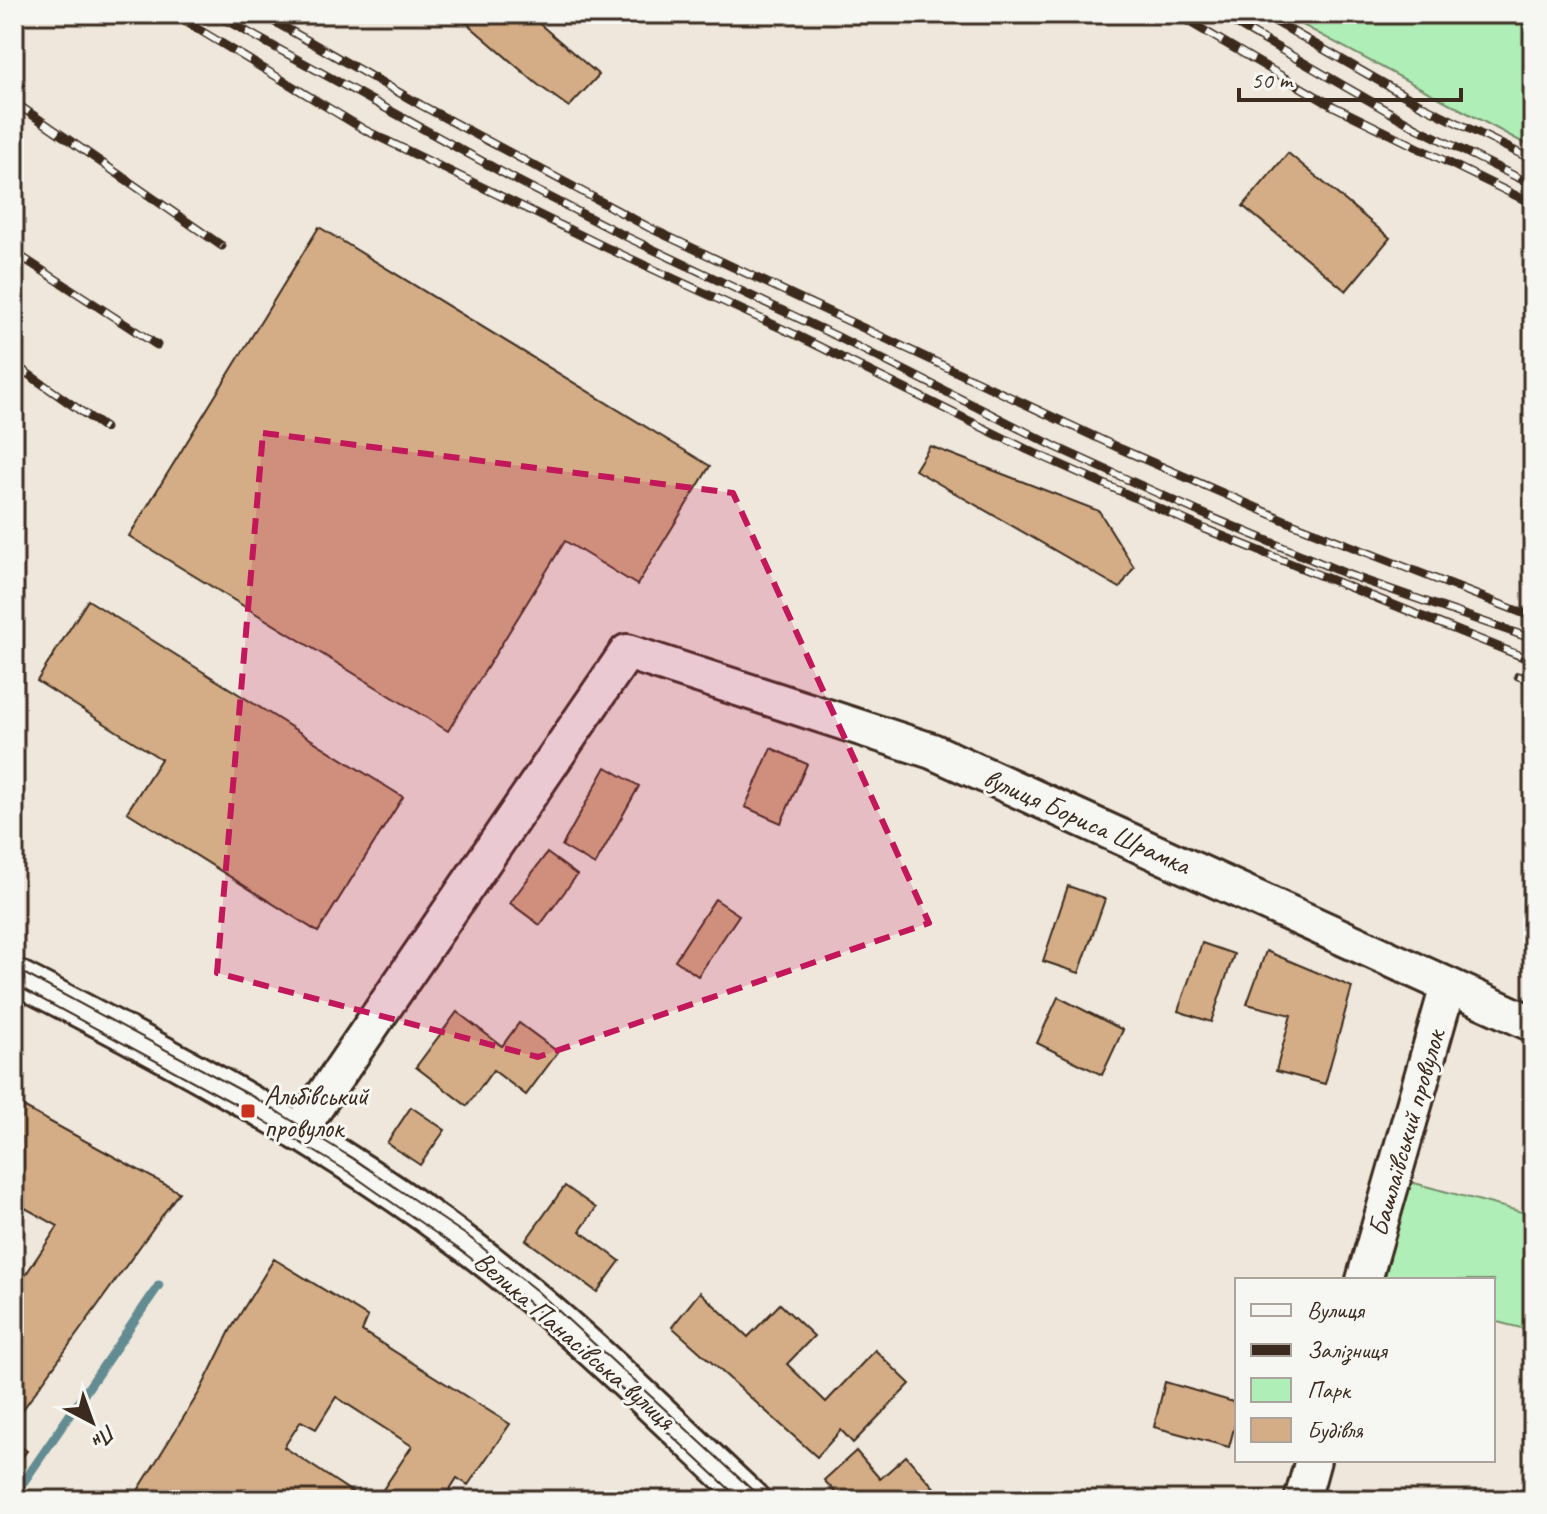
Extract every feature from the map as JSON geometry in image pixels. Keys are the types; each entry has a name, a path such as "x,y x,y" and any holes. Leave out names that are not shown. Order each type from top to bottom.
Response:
{"street":[{"name":"вулиця Бориса Шрамка","path":"298,1133 627,652 932,751 1533,1024"},
{"name":"Велика Панасівська вулиця","path":"14,976 243,1099 346,1163 470,1247 535,1298 752,1500"},
{"name":"Башлаївський провулок","path":"1365,1278 1448,986"},
{"path":"1302,1500 1312,1462"}],"highlighted area":[{"path":"263,433 733,493 929,923 538,1057 217,973"}],"green space":[{"path":"1283,14 1533,14 1533,148 1293,20"},
{"path":"1403,1180 1533,1215 1533,1331 1495,1322 1495,1278 1376,1278"}],"building":[{"path":"456,14 528,14 599,75 569,107 537,84"},
{"path":"1288,153 1390,238 1346,291 1243,206"},
{"path":"319,227 710,466 637,585 565,541 448,731 129,536"},
{"path":"930,446 1099,511 1134,567 1120,588 915,470"},
{"path":"88,600 403,797 318,932 127,812 161,759 37,681"},
{"path":"771,748 807,764 781,823 745,807"},
{"path":"606,767 639,786 595,865 562,846"},
{"path":"547,853 577,875 540,925 510,903"},
{"path":"1068,886 1105,899 1079,973 1043,961"},
{"path":"715,899 739,915 698,976 675,960"},
{"path":"1202,943 1234,954 1211,1022 1178,1011"},
{"path":"1266,951 1352,987 1325,1084 1276,1071 1291,1015 1247,1004"},
{"path":"1058,997 1123,1030 1102,1075 1037,1043"},
{"path":"457,1012 502,1046 519,1023 558,1052 526,1095 493,1070 467,1106 416,1067"},
{"path":"14,1102 179,1192 14,1422 14,1292 58,1226 14,1202"},
{"path":"411,1107 445,1130 420,1165 387,1143"},
{"path":"565,1186 596,1208 580,1231 620,1261 597,1292 526,1240"},
{"path":"274,1259 368,1317 362,1331 510,1424 468,1485 457,1478 443,1500 376,1500 412,1446 336,1397 316,1429 301,1421 284,1447 364,1500 132,1500 200,1391 231,1329"},
{"path":"700,1292 748,1337 780,1304 814,1336 787,1364 826,1402 875,1350 910,1384 853,1443 841,1430 817,1457 672,1327"},
{"path":"1165,1382 1235,1402 1235,1424 1229,1447 1154,1427"},
{"path":"14,1442 27,1451 14,1467"},
{"path":"856,1451 880,1479 906,1456 937,1491 926,1500 842,1500 824,1480"}],"waterway":[{"path":"14,1496 159,1285"}],"tram line":[{"path":"14,968 257,1099 469,1237 537,1291 763,1500"},
{"path":"14,984 248,1111 347,1171 460,1250 527,1301 741,1500"}],"railway":[{"path":"173,14 365,130 605,247 796,335 1028,450 1205,529 1533,661"},
{"path":"215,14 516,180 1056,447 1349,575 1533,639"},
{"path":"261,14 421,105 650,228 1121,449 1289,522 1533,617"},
{"path":"1176,14 1331,105 1533,204"},
{"path":"1219,14 1417,128 1533,185"},
{"path":"1262,14 1423,106 1533,160"},
{"path":"14,102 222,246"},
{"path":"14,252 157,345"},
{"path":"14,364 105,428"},
{"path":"1518,676 1533,681"}],"place":[{"name":"Альбівський провулок","path":"248,1111"}]}
